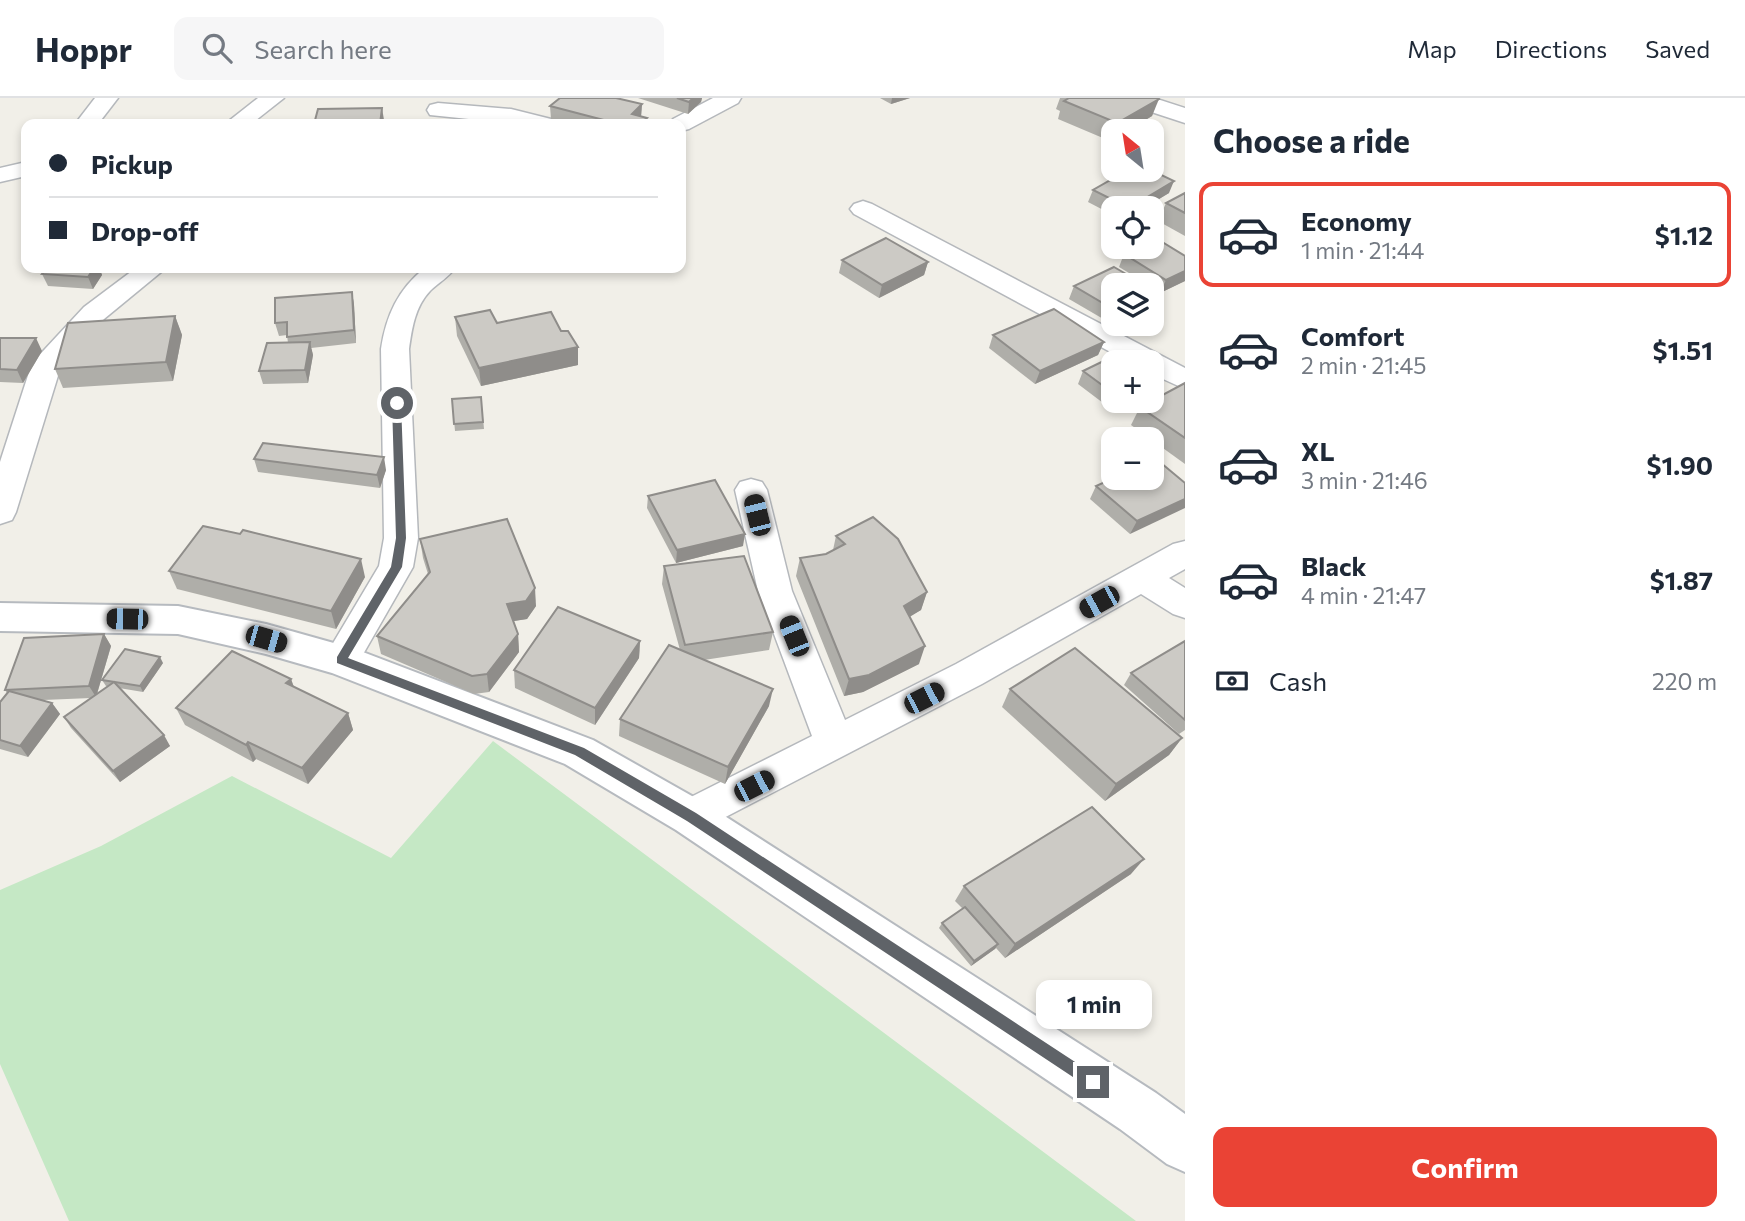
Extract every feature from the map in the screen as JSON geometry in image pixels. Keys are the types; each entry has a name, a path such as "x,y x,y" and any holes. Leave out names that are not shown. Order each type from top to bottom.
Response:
{"street":[{"path":"90,119 107,98"},
{"path":"243,119 273,98"},
{"path":"686,121 730,98"},
{"path":"1132,98 1185,117"},
{"path":"439,111 523,119"},
{"path":"0,175 21,170"},
{"path":"863,209 1185,380"},
{"path":"0,512 47,363 94,313 146,273"},
{"path":"341,660 396,567 401,538 395,349 398,321 409,297 436,273"},
{"path":"751,490 775,591 835,744"},
{"path":"691,817 969,674 1185,553"},
{"path":"1142,577 1185,605"},
{"path":"0,617 178,620 266,639 341,660 579,752 691,817 1138,1111 1185,1146"}],"green space":[{"path":"493,741 1136,1221 69,1221 0,1064 0,890 101,846 232,776 391,858"}],"building":[{"path":"560,98 616,98 642,104 632,114 647,118 600,119 550,106"},
{"path":"677,98 693,98 689,102"},
{"path":"1069,98 1159,99 1124,119 1107,119 1064,101"},
{"path":"382,108 381,119 315,119 318,109"},
{"path":"1164,176 1174,181 1149,196 1105,196 1093,190 1107,182 1164,182"},
{"path":"1185,193 1185,213 1166,203"},
{"path":"886,238 928,262 882,285 842,260"},
{"path":"1164,243 1185,256 1185,271 1166,280 1164,273 1155,273 1132,259 1164,259"},
{"path":"1114,267 1124,273 1101,273"},
{"path":"43,273 91,273 88,277"},
{"path":"1101,273 1101,302 1074,286"},
{"path":"352,292 354,330 287,337 287,322 275,323 275,298"},
{"path":"1054,309 1104,342 1040,371 993,335"},
{"path":"490,310 497,323 551,312 561,331 568,331 578,347 479,368 455,317"},
{"path":"175,316 166,362 55,369 68,323"},
{"path":"0,338 36,338 17,370 0,369"},
{"path":"310,342 305,370 259,371 267,343"},
{"path":"1101,362 1101,384 1083,371"},
{"path":"1185,383 1185,438 1149,413 1164,413 1164,394"},
{"path":"481,397 483,422 454,424 452,399"},
{"path":"263,443 384,457 377,475 254,459"},
{"path":"1164,466 1185,483 1185,499 1137,521 1096,486 1101,484 1101,490 1164,490"},
{"path":"715,480 745,534 677,550 648,496"},
{"path":"873,517 898,539 927,592 904,606 925,646 869,675 849,679 800,558 826,554 845,544 836,536"},
{"path":"507,519 535,588 526,601 507,604 518,634 487,674 472,676 377,636 430,572 420,539"},
{"path":"203,526 240,534 243,530 361,559 331,611 169,571"},
{"path":"744,556 773,632 685,645 664,566"},
{"path":"558,607 640,641 595,708 514,670"},
{"path":"104,634 89,686 5,690 24,638"},
{"path":"1185,641 1185,720 1131,673"},
{"path":"669,645 773,689 728,767 620,719"},
{"path":"1075,648 1182,738 1116,784 1010,689"},
{"path":"125,649 160,657 140,686 102,680"},
{"path":"232,651 291,679 286,683 348,713 302,768 248,742 246,745 176,708"},
{"path":"114,682 164,735 113,771 64,717"},
{"path":"9,691 52,703 20,746 0,740 0,702"},
{"path":"1092,807 1144,859 1015,944 964,886"},
{"path":"965,907 998,944 974,961 942,923"}],"route":[{"path":"397,403 401,538 396,567 341,660 579,752 691,817 1093,1082"}]}
